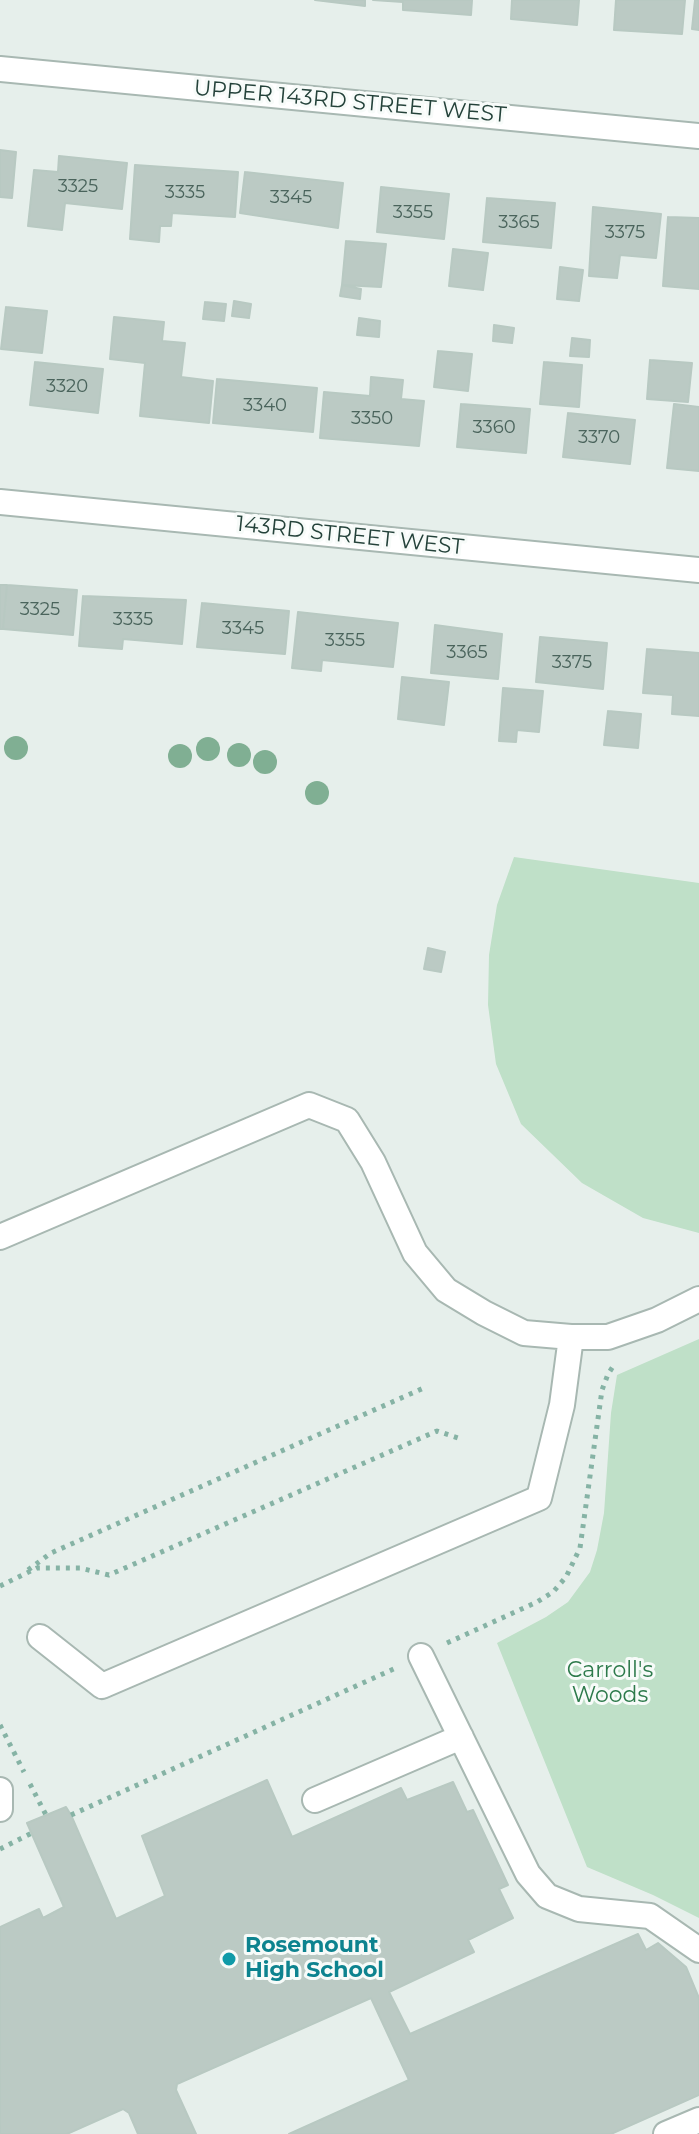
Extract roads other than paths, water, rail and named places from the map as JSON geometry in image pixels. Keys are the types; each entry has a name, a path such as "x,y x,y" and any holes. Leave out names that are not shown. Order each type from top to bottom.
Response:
{"street":[{"name":"UPPER 143RD STREET WEST","path":"0,69 699,136"},
{"name":"143RD STREET WEST","path":"0,502 699,570"},
{"path":"0,1237 309,1105 347,1120 373,1162 415,1253 446,1290 524,1333 608,1337 657,1320 699,1299"},
{"path":"40,1637 102,1686 539,1498 562,1405 571,1337"},
{"path":"421,1656 528,1874 547,1896 579,1909 650,1916 699,1950"},
{"path":"315,1800 461,1737"},
{"path":"0,1790 0,1809"},
{"path":"666,2134 699,2120"}],"place":[{"name":"Rosemount High School","path":"229,1959"}],"park label":[{"name":"Carroll's Woods","path":"610,1684"}]}
